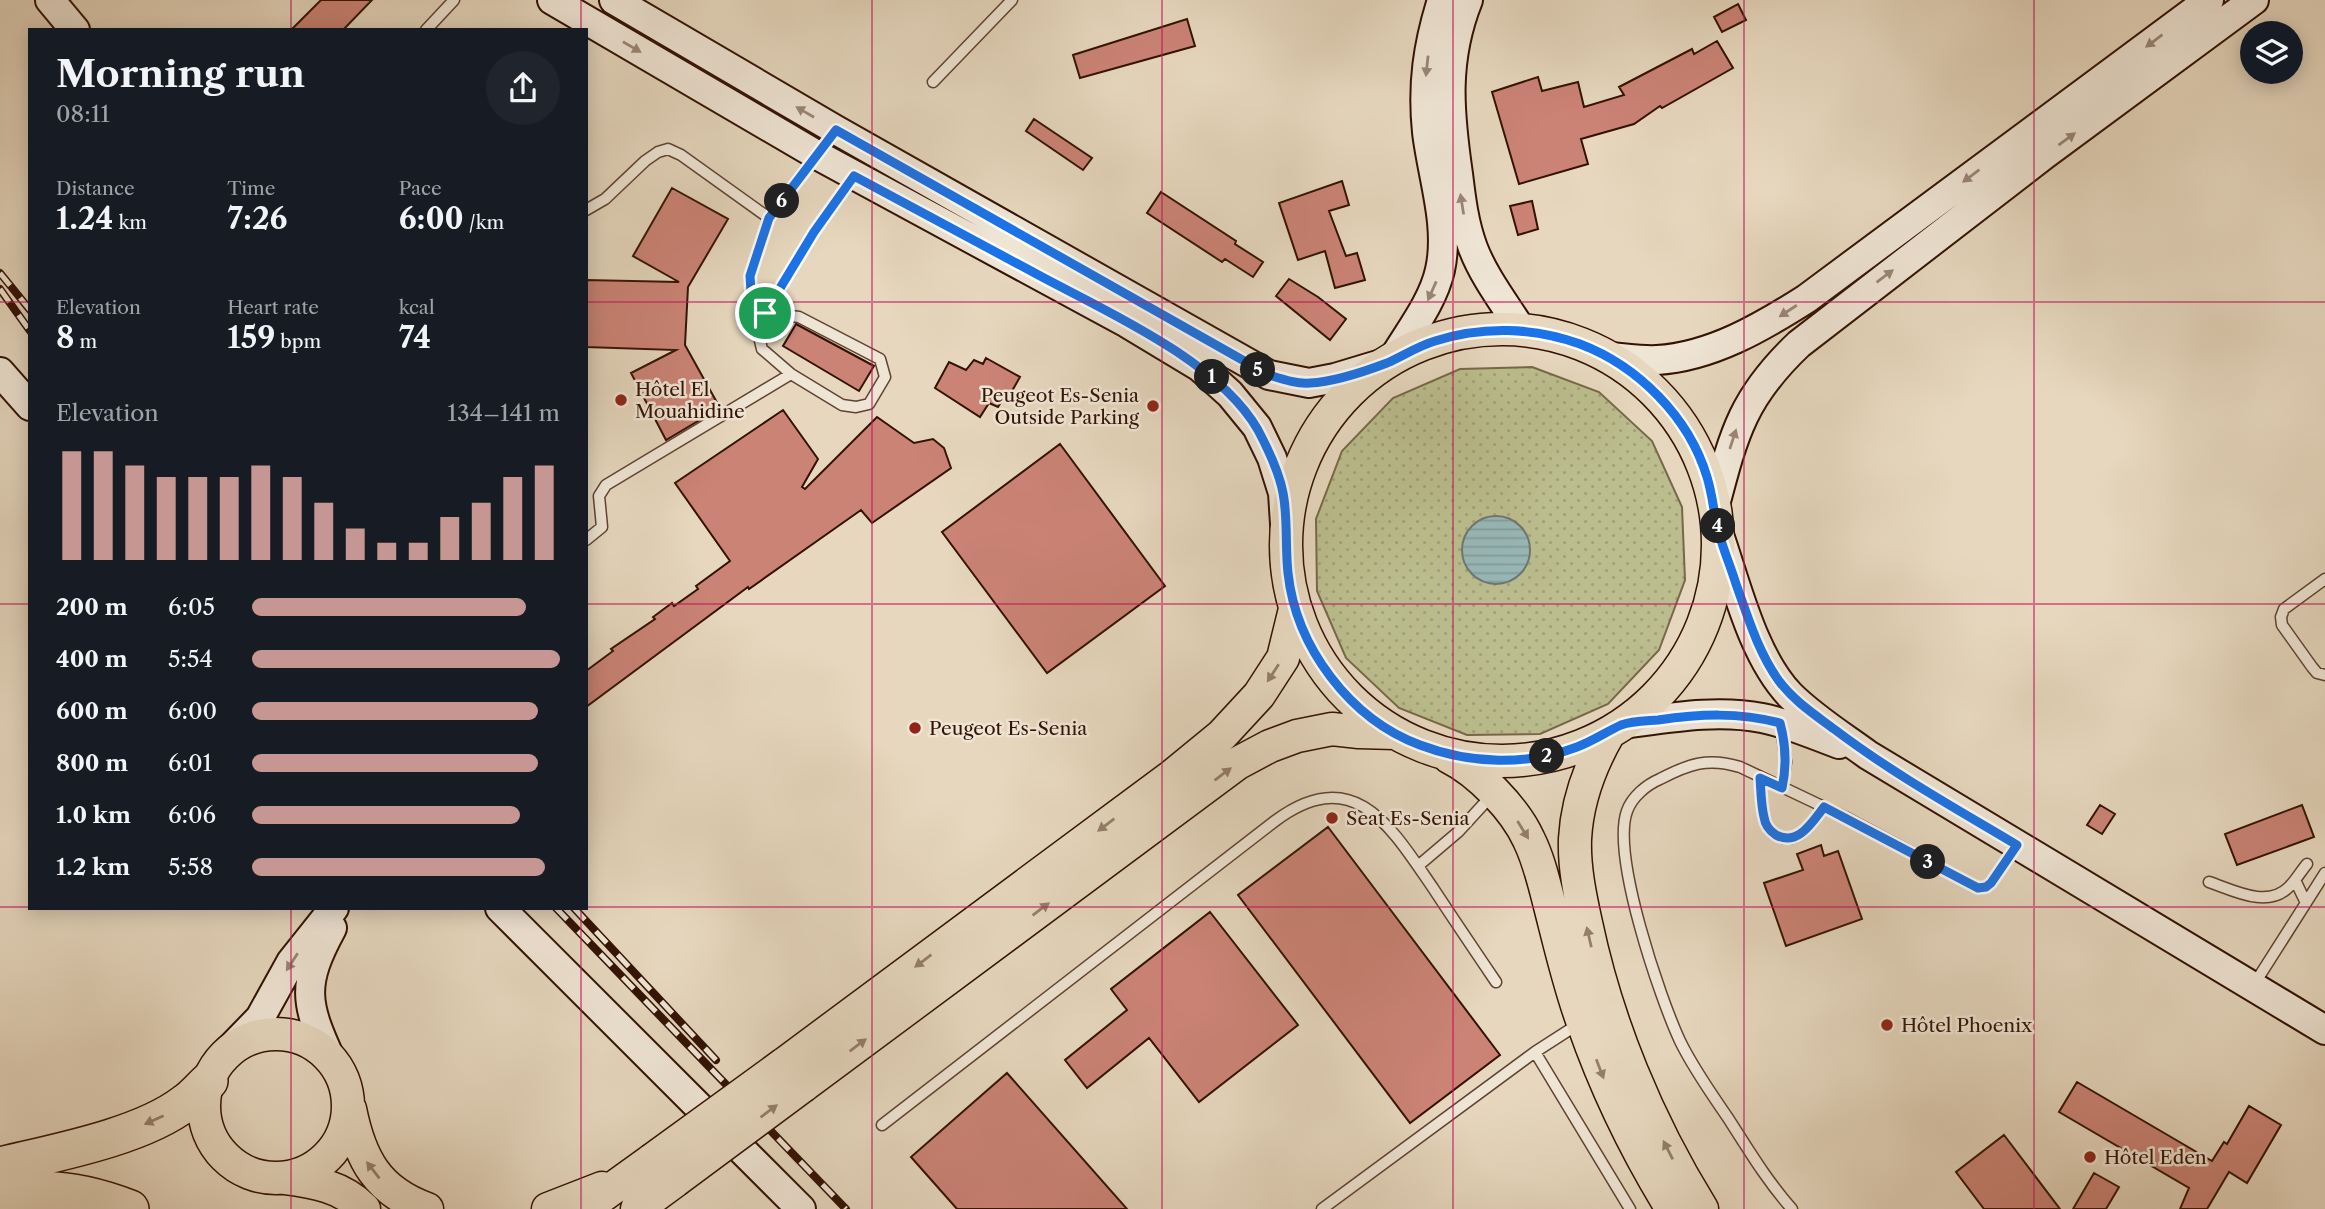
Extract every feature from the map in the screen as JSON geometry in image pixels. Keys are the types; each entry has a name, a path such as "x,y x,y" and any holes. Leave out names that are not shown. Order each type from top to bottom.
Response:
{"highway":[{"path":"0,1166 74,1149 161,1118 185,1103 219,1066"},
{"path":"0,1200 39,1191 74,1193 130,1209"}],"main road":[{"path":"50,0 73,28"},
{"path":"552,0 854,176 1127,323 1200,367 1230,394 1256,427 1272,458 1283,493 1288,575 1295,609 1311,647 1333,680 1361,710 1395,733 1458,762 1485,783 1523,830 1537,859 1582,1021 1613,1102 1672,1209"},
{"path":"614,0 836,130 1269,375 1309,383 1335,378 1390,361 1433,341 1477,331 1522,331 1562,338 1609,358 1635,375 1658,396 1695,446 1707,475 1716,518 1748,619 1777,678 1800,704 1868,755 2325,1030"},
{"path":"1286,539 1291,497 1310,448 1326,420 1354,388 1390,361 1434,288 1442,256 1441,224 1427,132 1426,70 1430,40 1443,0"},
{"path":"1468,0 1453,48 1449,102 1463,211 1480,264 1522,331"},
{"path":"1609,358 1658,360 1694,353 1766,325 1806,299 2209,0"},
{"path":"1438,751 1473,759 1508,761 1543,757 1576,748 1616,729 1648,704 1670,681 1703,626 1713,595 1718,564 1716,518 1738,425 1754,395 1774,367 1799,344 2044,155 2254,0"},
{"path":"817,155 836,130"},
{"path":"0,372 28,404"},
{"path":"654,1198 793,1075 1222,735 1259,695 1283,659 1295,609"},
{"path":"1702,1209 1668,1151 1626,1055 1595,964 1582,905 1575,855 1577,820 1588,775 1616,729 1705,714 1731,714 1780,723 1868,755"},
{"path":"584,1209 652,1160 793,1075 1238,763 1270,746 1297,736 1332,729 1359,733 1395,733"},
{"path":"332,910 291,962 260,1018 219,1066 205,1091 204,1114 210,1135 222,1154 239,1168 260,1176 314,1182 339,1189 364,1209"},
{"path":"349,910 332,928 312,970 309,991 312,1014 331,1060 343,1079 356,1139 367,1164 384,1184 410,1203 427,1209"},
{"path":"502,910 801,1209"},
{"path":"219,1066 244,1041 263,1035 282,1034 300,1038 317,1047 331,1060"},
{"path":"282,1178 317,1166 331,1153 347,1120 348,1102"},
{"path":"548,1209 623,1180"}],"lane":[{"path":"428,28 454,0"},
{"path":"933,82 1012,0"},
{"path":"588,209 605,199 645,161 668,149 681,155 769,218"},
{"path":"752,307 765,313 799,317 880,359 885,377 869,404 856,407 842,405 791,374 762,349 752,307 750,276 769,218 817,155"},
{"path":"765,313 814,232 854,176"},
{"path":"588,538 602,527 598,496 606,485 791,374"},
{"path":"2325,579 2284,609 2281,617 2282,625 2312,667 2317,673 2325,675"},
{"path":"1780,723 1786,762 1782,788"},
{"path":"1792,1209 1765,1175 1681,1042 1664,1004 1633,900 1624,832 1626,813 1632,801 1650,783 1681,768 1705,762 1724,762 1741,767 1824,807 1978,888 1991,883 2017,845"},
{"path":"1760,778 1766,825 1776,835 1790,838 1799,836 1824,807"},
{"path":"1418,866 1458,832 1494,793"},
{"path":"881,1125 1295,807 1320,799 1345,799 1368,808 1386,824 1418,866 1496,982"},
{"path":"2208,882 2263,898 2281,893 2307,864"},
{"path":"2253,987 2325,873"},
{"path":"2295,880 2306,903"},
{"path":"1322,1209 1535,1052 1582,1021"},
{"path":"1535,1052 1630,1209"}],"green space":[{"path":"1532,367 1599,392 1652,441 1682,507 1685,580 1659,650 1608,704 1540,734 1467,735 1399,708 1346,658 1317,591 1316,519 1342,451 1393,398 1460,369"}],"water":[{"path":"1489,516 1503,516 1515,521 1525,531 1530,550 1525,569 1515,579 1503,584 1489,584 1477,579 1467,569 1462,557 1462,543 1467,531 1477,521"}],"building":[{"path":"321,0 372,0 345,28 293,28"},
{"path":"1738,4 1746,20 1722,32 1714,17"},
{"path":"1187,19 1195,46 1080,78 1073,55"},
{"path":"1717,41 1733,68 1662,108 1660,106 1634,124 1581,139 1588,164 1519,184 1492,92 1538,77 1542,91 1578,82 1584,107 1624,95 1619,87 1692,49 1694,54"},
{"path":"1034,119 1092,158 1083,170 1026,131"},
{"path":"1342,181 1349,205 1329,211 1346,256 1357,253 1365,280 1335,288 1325,251 1298,260 1279,203"},
{"path":"672,188 728,219 688,287 685,345 720,408 666,440 631,373 676,350 588,347 588,280 679,282 633,256"},
{"path":"1161,192 1263,262 1253,277 1225,259 1222,262 1147,213"},
{"path":"1532,201 1538,229 1518,235 1510,206"},
{"path":"1289,279 1346,319 1330,340 1276,296"},
{"path":"796,324 874,366 859,391 783,346"},
{"path":"986,358 1020,377 1008,398 1004,397 998,407 989,403 980,417 935,388 949,362 966,370 974,360 983,364"},
{"path":"783,410 818,459 802,487 805,489 877,417 914,443 933,439 944,448 951,468 872,523 861,510 749,589 748,587 588,706 588,670 672,603 674,606 698,589 696,586 730,561 675,483"},
{"path":"1060,444 1165,586 1047,673 942,532"},
{"path":"2100,805 2115,814 2102,834 2087,825"},
{"path":"2302,805 2314,837 2237,865 2225,834"},
{"path":"1328,827 1500,1055 1410,1123 1238,895"},
{"path":"1821,845 1824,856 1838,851 1862,919 1786,946 1764,883 1803,870 1797,854"},
{"path":"1210,912 1298,1025 1199,1102 1149,1038 1087,1088 1065,1060 1127,1010 1111,989"},
{"path":"1007,1073 1127,1209 957,1209 911,1157"},
{"path":"2077,1082 2212,1161 2224,1142 2227,1144 2249,1106 2281,1125 2247,1183 2229,1172 2207,1209 2180,1209 2189,1188 2059,1112"},
{"path":"2004,1135 2060,1209 1984,1209 1956,1172"},
{"path":"2094,1173 2119,1187 2106,1209 2073,1209"}],"railway":[{"path":"0,273 28,308"},
{"path":"0,289 28,328"},
{"path":"558,910 846,1209"},
{"path":"576,910 716,1060"}],"place":[{"name":"Hôtel El Mouahidine","path":"621,400"},
{"name":"Peugeot Es-Senia Outside Parking","path":"1153,406"},
{"name":"Peugeot Es-Senia","path":"915,728"},
{"name":"Seat Es-Senia","path":"1332,818"},
{"name":"Hôtel Phoenix","path":"1887,1025"},
{"name":"Hôtel Eden","path":"2090,1157"}],"route":[{"path":"836,130 1269,375 1289,381 1309,383 1335,378 1388,362 1433,341 1477,331 1522,331 1552,335 1581,345 1609,358 1635,375 1658,396 1695,446 1707,475 1715,505 1718,532 1748,619 1769,664 1788,693 1868,755 2017,845 1991,883 1978,888 1824,807 1799,836 1782,838 1776,835 1766,825 1760,778 1782,788 1785,749 1780,723 1763,718 1705,714 1623,724 1576,748 1543,757 1508,761 1473,759 1438,751 1395,733 1361,710 1333,680 1311,647 1295,609 1288,575 1283,493 1272,458 1256,427 1230,394 1200,367 1127,323 854,176 814,232 765,313 752,307 750,276 769,218 836,130"}]}
